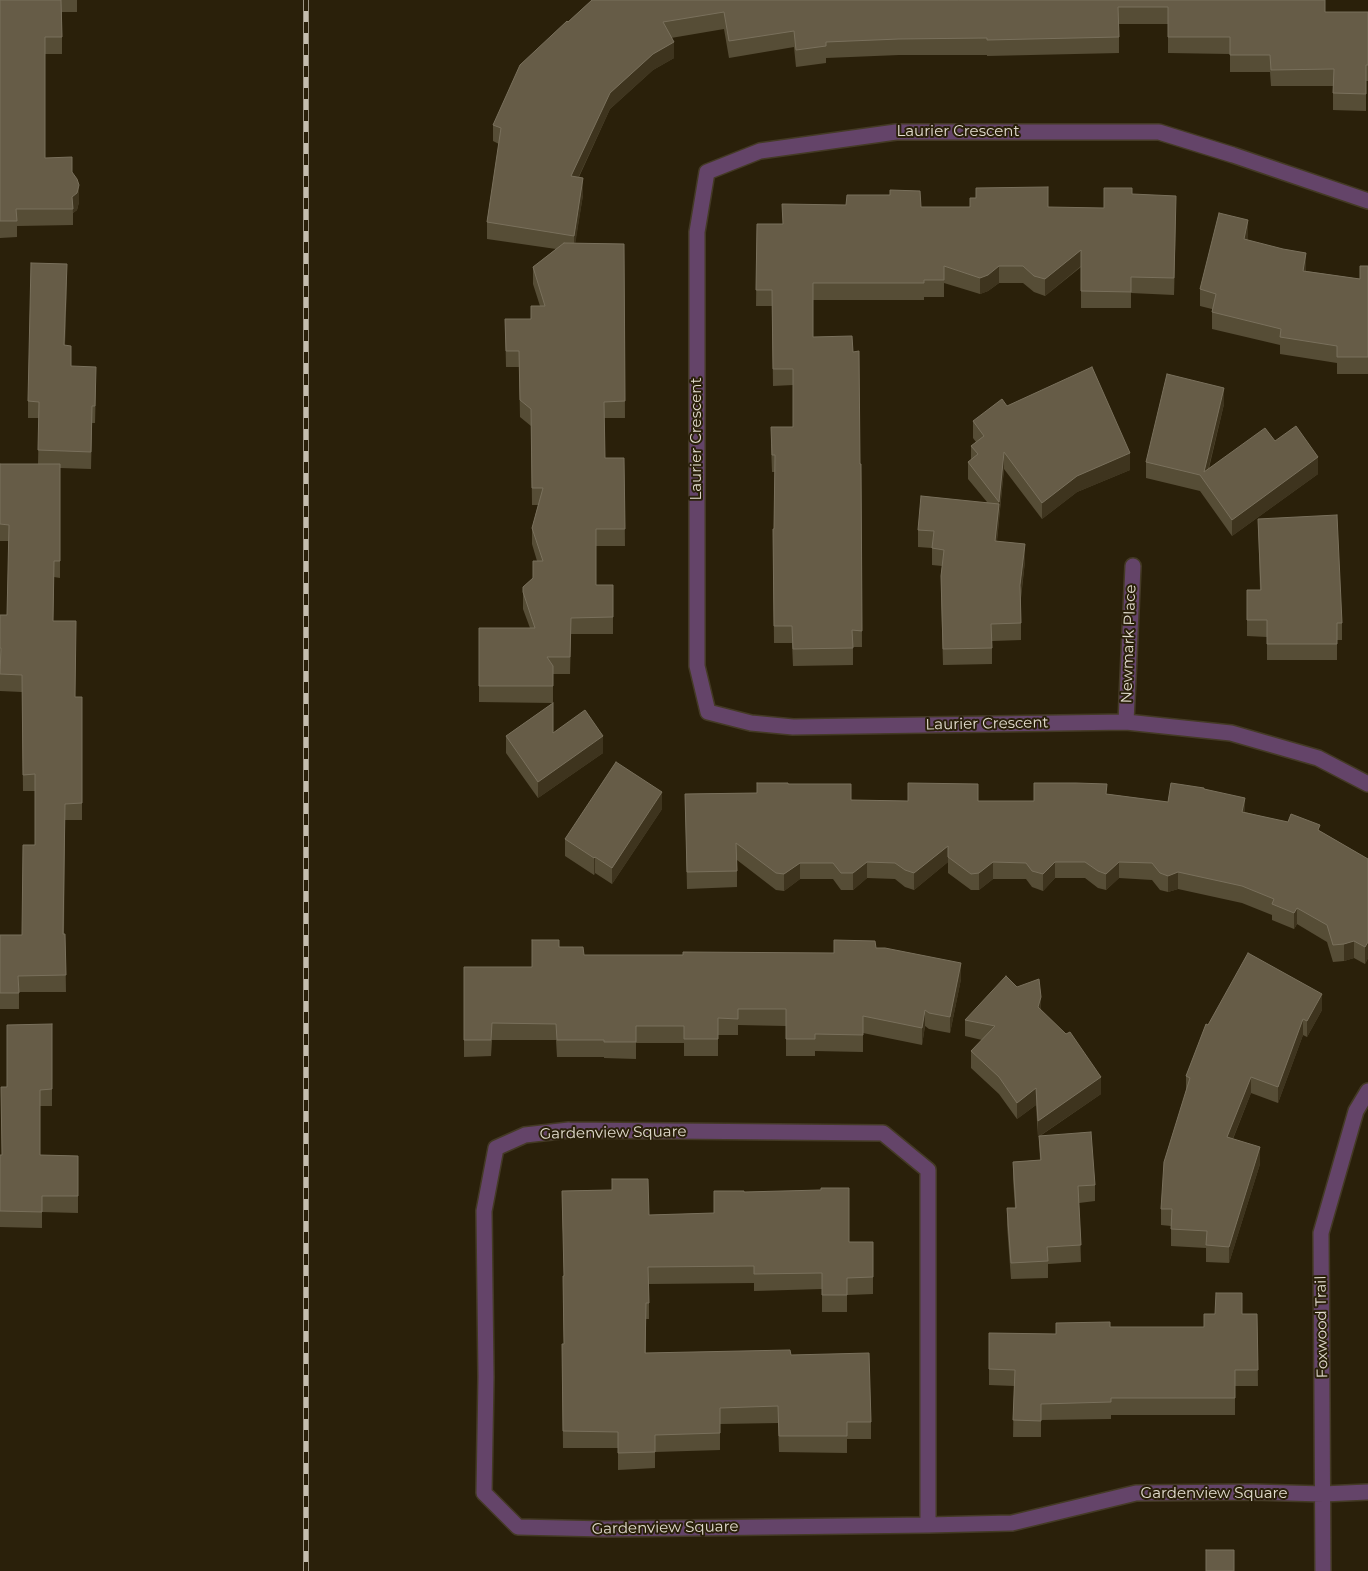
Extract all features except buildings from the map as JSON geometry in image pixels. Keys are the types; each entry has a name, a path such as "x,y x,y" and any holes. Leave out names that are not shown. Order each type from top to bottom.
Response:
{"street":[{"name":"Laurier Crescent","path":"1368,201 1159,132 896,132 760,151 706,172 698,232 697,666 708,712 751,723 793,727 1126,722 1231,732 1318,758 1368,784"},
{"name":"Newmark Place","path":"1126,722 1133,566"},
{"name":"Foxwood Trail","path":"1323,1571 1321,1233 1356,1111 1368,1091"},
{"name":"Gardenview Square","path":"928,1525 928,1170 883,1133 569,1130 525,1135 496,1148 484,1211 486,1377 484,1492 518,1527 605,1529 928,1525 1012,1523 1136,1493 1253,1492 1323,1494 1368,1492"}],"railway":[{"path":"306,0 306,1571"}]}
